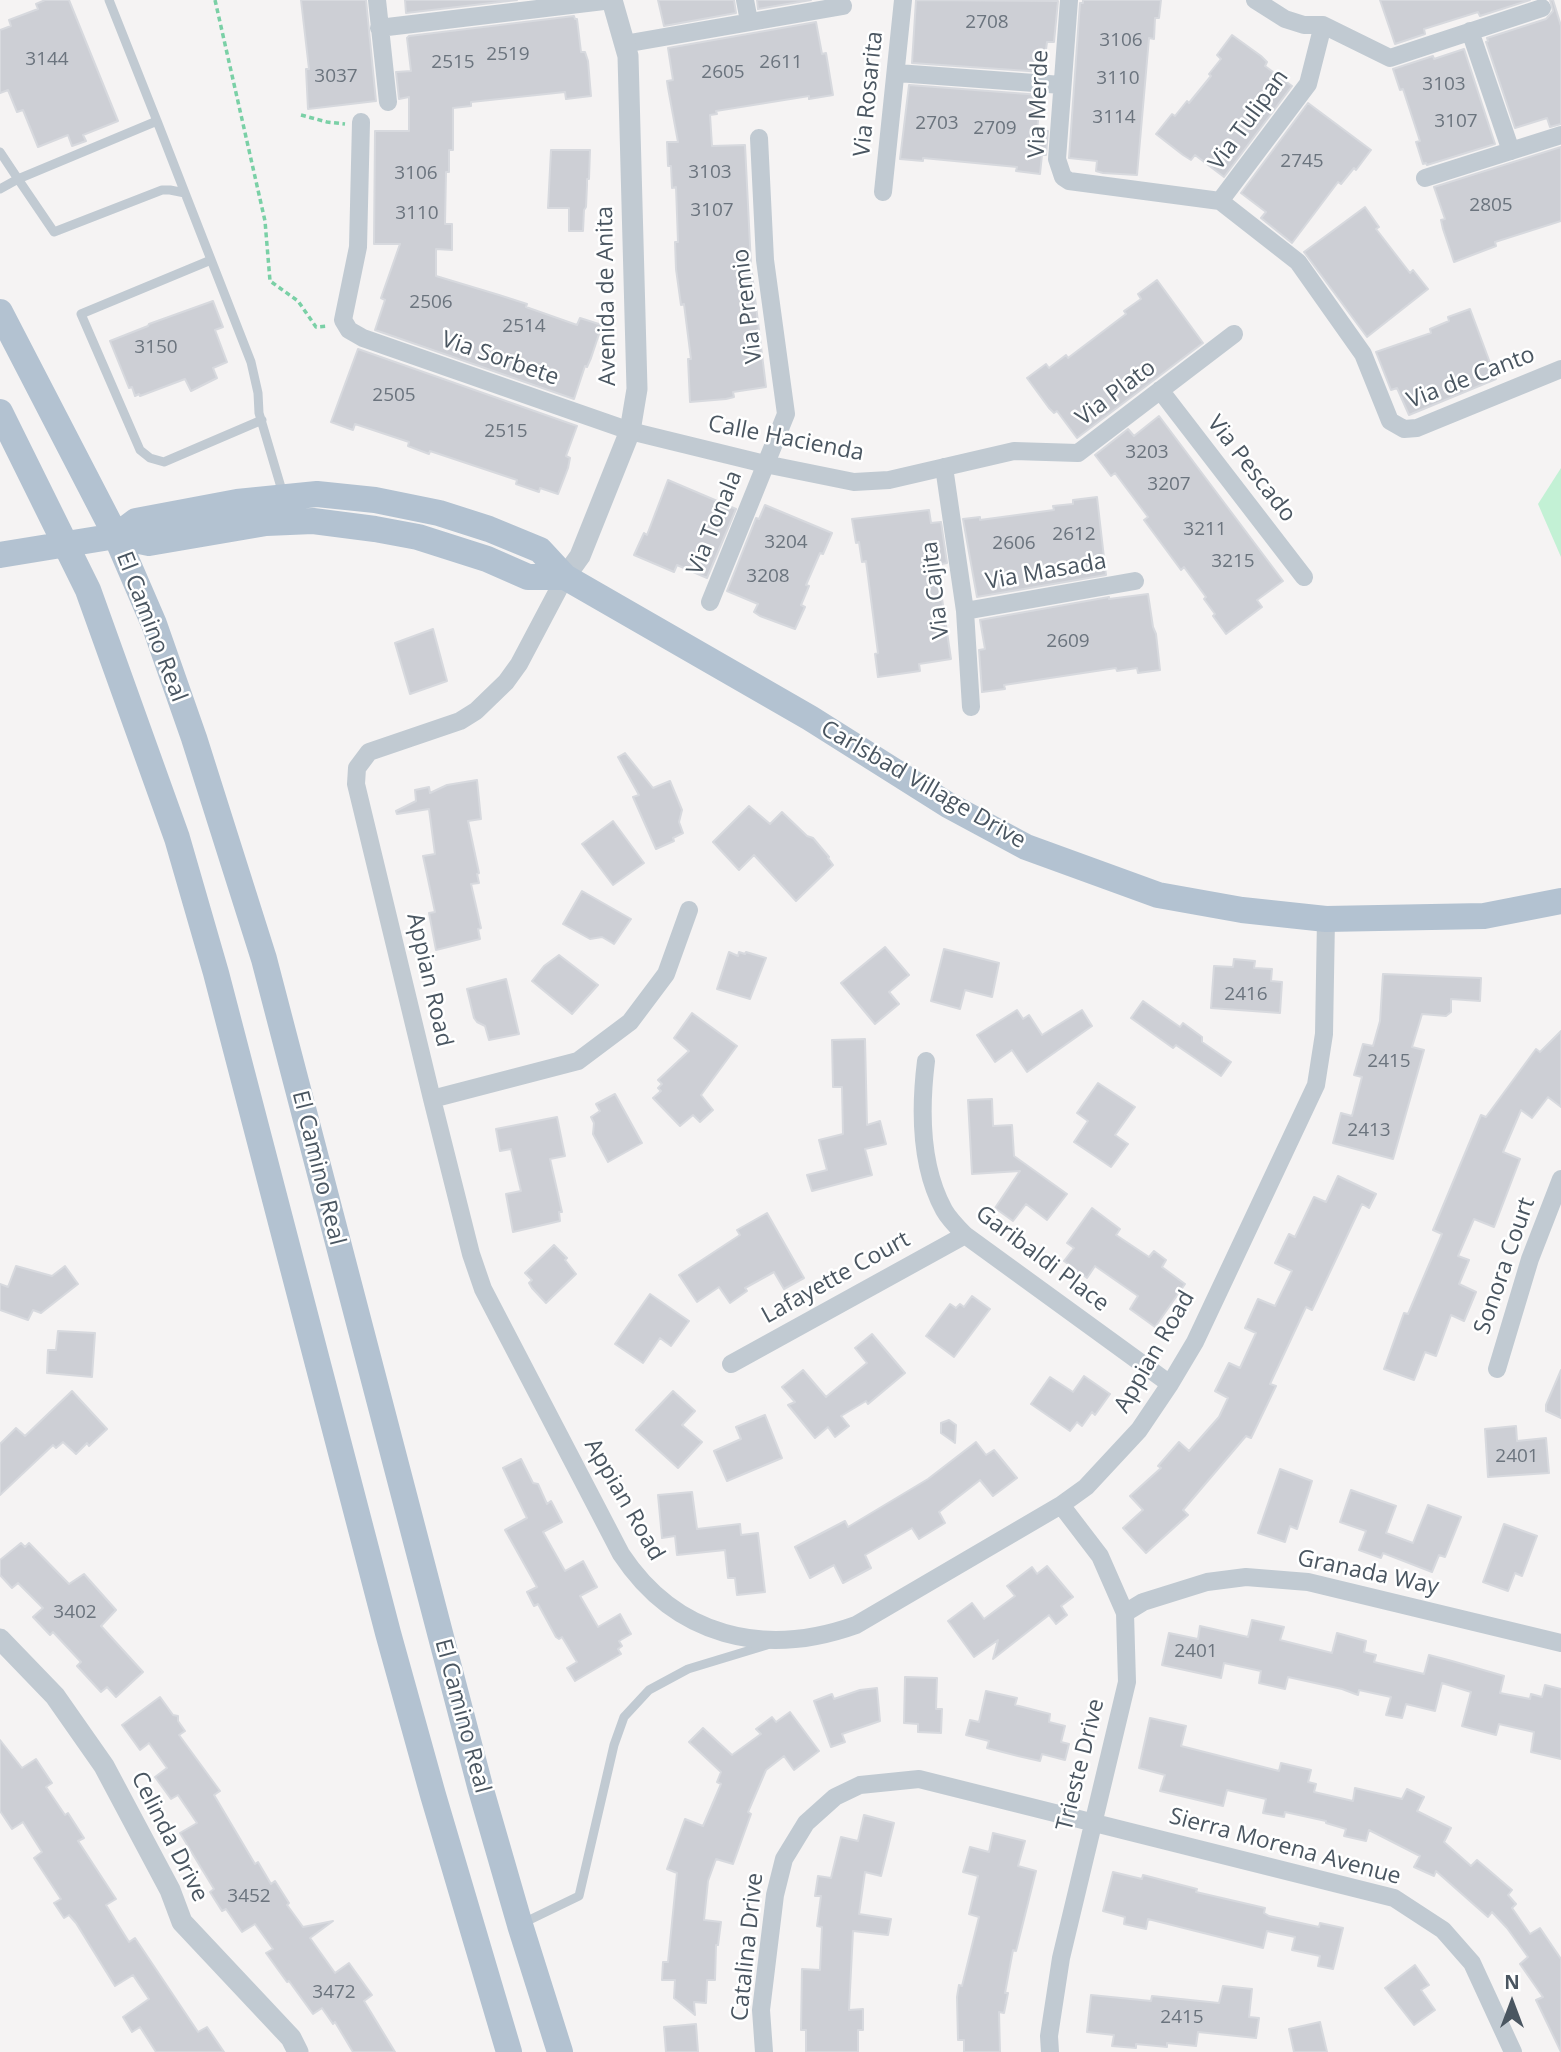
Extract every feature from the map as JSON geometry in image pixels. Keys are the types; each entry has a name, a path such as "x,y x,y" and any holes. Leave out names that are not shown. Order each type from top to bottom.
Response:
{"main road":[{"name":"El Camino Real","path":"0,312 116,536 155,624 194,738 264,959 481,1790 560,2052"},
{"name":"El Camino Real","path":"0,412 88,590 177,838 216,973 385,1621 509,2052"},
{"name":"Carlsbad Village Drive","path":"116,536 136,520 283,496 317,494 375,500 439,513 489,529 540,550 565,577 810,718 948,806 1026,847 1158,895 1242,911 1326,919 1485,916 1561,901"},
{"name":"Carlsbad Village Drive","path":"0,555 116,536 149,543 267,523 313,522 418,537 487,559 528,577 565,577"}],"street":[{"path":"377,0 388,102"},
{"path":"379,27 612,0"},
{"name":"Avenida de Anita","path":"565,577 580,556 631,430 637,389 628,56 612,0"},
{"path":"745,0 749,22"},
{"name":"Via Rosarita","path":"883,192 903,0"},
{"name":"Via Merde","path":"1069,0 1057,159 1063,177 1069,181 1220,201"},
{"path":"1255,0 1285,19 1304,25 1324,25 1390,58 1542,8"},
{"path":"624,44 844,6"},
{"name":"Via Tulipan","path":"1220,201 1308,84 1324,25"},
{"path":"1470,31 1511,151"},
{"path":"897,73 1062,85"},
{"path":"349,330 344,314 358,247 361,122"},
{"path":"1425,178 1561,135"},
{"name":"Via Premio","path":"760,138 765,260 786,414 765,464"},
{"name":"Via de Canto","path":"1220,201 1298,262 1363,354 1390,421 1404,429 1417,428 1561,369"},
{"name":"Via Sorbete","path":"349,330 631,430"},
{"name":"Via Plato","path":"1014,451 1078,453 1234,334"},
{"name":"Via Pescado","path":"1160,390 1304,577"},
{"name":"Calle Hacienda","path":"631,430 765,464 854,482 889,480 1014,451"},
{"name":"Via Tonala","path":"710,601 765,464"},
{"name":"Via Cajita","path":"944,467 965,611 971,706"},
{"name":"Appian Road","path":"565,577 519,664 506,682 477,711 451,725 369,752 358,768 356,784 432,1099 471,1254 483,1289 633,1573 681,1615 709,1629 743,1638 784,1640 835,1632 856,1625 1061,1505 1086,1487 1139,1430 1195,1342 1316,1085 1324,1034 1326,919"},
{"name":"Via Masada","path":"965,611 1135,581"},
{"path":"432,1099 578,1060 631,1022 666,974 689,910"},
{"name":"Garibaldi Place","path":"926,1061 922,1100 928,1166 944,1211 965,1235 1170,1384"},
{"name":"Sonora Court","path":"1497,1368 1530,1259 1561,1179"},
{"name":"Lafayette Court","path":"731,1364 965,1235"},
{"name":"Trieste Drive","path":"1050,2052 1049,2036 1061,1958 1127,1682 1125,1613 1100,1556 1061,1505"},
{"name":"Granada Way","path":"1125,1613 1143,1602 1207,1582 1246,1577 1308,1582 1561,1643"},
{"name":"Celinda Drive","path":"0,1639 55,1696 104,1766 170,1890 182,1922 291,2038 298,2052"},
{"name":"Catalina Drive","path":"764,2052 761,2010 775,1895 784,1859 806,1823 835,1797 860,1785 919,1779 1092,1822"},
{"name":"Sierra Morena Avenue","path":"1092,1822 1394,1898 1443,1930 1472,1963 1513,2052"}],"lane":[{"path":"108,0 251,362 262,420 283,496"},
{"path":"0,189 157,121"},
{"path":"0,152 54,232 162,190 185,193"},
{"path":"211,260 81,314 141,450 150,458 164,462 262,420"},
{"path":"520,1925 579,1896 614,1745 624,1717 632,1707 649,1690 688,1669 784,1640"}],"path":[{"path":"215,0 265,221 270,281 298,301 316,327 349,330"}],"green space":[{"path":"1561,468 1561,557 1538,504"}],"building":[{"path":"45,0 69,0 118,121 83,135 86,141 72,146 68,135 38,147 23,110 17,112 8,90 0,93 0,30 11,26 9,20 38,9 36,4"},
{"path":"301,0 366,0 376,101 308,109 306,69 309,69"},
{"path":"405,0 517,0 406,13"},
{"path":"658,0 734,0 736,13 664,26"},
{"path":"757,0 811,0 758,9"},
{"path":"916,0 1058,1 1054,42 1047,42 1043,72 912,63"},
{"path":"1083,0 1161,0 1159,18 1155,18 1154,39 1149,38 1137,175 1103,173 1096,171 1097,161 1069,158 1080,3 1083,3"},
{"path":"1380,0 1530,0 1480,16 1478,12 1424,29 1425,34 1395,44"},
{"path":"1550,0 1553,0 1561,26 1561,124 1550,127 1547,118 1515,128 1486,42 1487,38 1546,19 1553,11"},
{"path":"574,16 577,19 581,52 585,52 588,61 591,96 566,99 565,92 471,102 471,106 453,108 453,150 449,150 449,172 446,172 445,224 452,224 452,250 436,249 436,276 527,304 526,307 577,325 580,318 602,325 574,399 375,330 385,300 381,298 400,244 374,244 375,131 409,131 409,97 399,99 396,72 411,71 407,38"},
{"path":"816,22 822,54 826,53 833,95 809,99 809,96 716,111 717,114 710,115 712,146 745,145 751,265 766,387 733,392 734,397 726,399 690,402 688,359 691,359 684,304 681,305 676,269 676,187 672,188 671,166 668,166 667,142 678,142 667,81 673,80 668,48"},
{"path":"1232,35 1261,56 1267,62 1265,66 1292,86 1224,177 1195,155 1191,160 1183,155 1156,134 1172,114 1175,116 1187,101 1189,103 1211,76 1209,74 1221,59 1217,55"},
{"path":"1464,49 1495,144 1423,164 1416,142 1420,141 1403,89 1400,90 1393,69"},
{"path":"909,85 1041,95 1037,130 1048,131 1046,155 1042,155 1040,174 1016,171 1017,167 923,158 923,161 900,159"},
{"path":"1308,103 1371,150 1356,170 1354,168 1341,184 1338,182 1292,243 1261,218 1266,212 1241,193"},
{"path":"1561,147 1561,221 1495,242 1496,246 1454,262 1441,220 1445,219 1434,187"},
{"path":"551,150 590,150 583,231 569,231 569,208 548,208"},
{"path":"1365,207 1379,227 1376,229 1410,273 1413,270 1428,289 1367,337 1304,252"},
{"path":"1157,280 1203,343 1077,438 1057,411 1054,413 1049,408 1027,378 1046,364 1049,368 1066,355 1068,358 1126,314 1124,311 1141,299 1138,294"},
{"path":"213,301 223,327 215,330 227,362 213,368 217,378 191,391 185,379 135,396 132,387 129,388 110,341"},
{"path":"1470,309 1496,379 1409,415 1397,388 1391,390 1376,352 1431,333 1430,329 1449,321 1448,317"},
{"path":"358,349 577,426 566,456 570,458 568,468 558,494 540,488 539,492 516,484 517,480 430,451 429,454 408,446 409,442 355,424 353,430 331,422"},
{"path":"1159,416 1283,581 1257,600 1262,607 1226,634 1213,616 1215,614 1204,599 1206,597 1184,567 1181,570 1144,520 1148,517 1115,473 1111,476 1095,455 1128,429 1134,436"},
{"path":"668,480 736,509 707,578 677,565 674,572 634,555 644,533 647,535"},
{"path":"1097,497 1106,575 977,597 963,519 980,517 980,520 1054,510 1053,506"},
{"path":"765,505 832,533 806,585 809,586 801,605 805,607 795,629 760,616 754,612 758,604 727,591 756,518 759,519"},
{"path":"929,510 931,523 941,522 947,563 937,565 951,659 919,664 920,671 878,677 875,654 878,653 866,561 862,562 852,519"},
{"path":"1148,594 1160,670 1138,673 1137,668 1117,671 1116,668 1004,685 1005,689 982,692 979,650 985,649 980,620 1109,597"},
{"path":"433,629 447,681 410,694 395,643"},
{"path":"625,753 653,788 670,781 682,810 679,822 683,833 673,838 674,841 656,849 633,797 639,795 618,757"},
{"path":"477,780 481,819 468,821 479,873 479,883 471,884 481,928 478,929 480,939 436,950 429,913 435,912 423,856 435,854 429,809 397,814 396,811 416,801 415,790 429,787 430,793 447,785"},
{"path":"749,806 770,824 782,812 807,836 813,838 833,865 796,901 754,855 739,870 713,842"},
{"path":"613,821 644,863 613,885 582,844"},
{"path":"582,891 631,919 614,944 602,937 590,939 563,924"},
{"path":"885,947 909,975 889,992 899,1004 875,1024 841,983"},
{"path":"944,949 999,963 992,997 965,990 960,1009 931,1001"},
{"path":"729,952 738,956 739,952 746,952 766,958 750,999 717,989"},
{"path":"559,955 598,985 572,1014 532,981 544,966"},
{"path":"1234,959 1255,961 1254,968 1272,969 1271,981 1282,982 1280,1013 1211,1008 1214,966 1233,967"},
{"path":"1383,974 1481,978 1480,1001 1451,999 1451,1012 1446,1016 1422,1014 1412,1047 1424,1050 1393,1159 1333,1143 1341,1113 1352,1116 1362,1077 1354,1075 1363,1044 1373,1046 1380,1021"},
{"path":"506,979 519,1034 489,1040 485,1026 474,1018 467,989"},
{"path":"1143,1001 1180,1027 1183,1023 1202,1037 1202,1042 1231,1062 1221,1076 1176,1045 1173,1048 1131,1018"},
{"path":"1017,1010 1023,1019 1029,1015 1042,1035 1082,1010 1092,1026 1027,1072 1012,1050 995,1062 977,1035"},
{"path":"692,1013 737,1046 701,1095 713,1110 700,1122 693,1115 680,1126 653,1098 661,1091 658,1088 662,1084 658,1080 689,1051 674,1038"},
{"path":"1561,1031 1561,1107 1548,1097 1532,1118 1521,1110 1503,1152 1520,1159 1494,1227 1474,1219 1458,1256 1469,1260 1459,1284 1476,1292 1464,1321 1451,1315 1436,1356 1425,1352 1414,1380 1384,1369 1404,1313 1408,1314 1442,1234 1433,1230 1481,1115 1486,1117 1536,1049 1540,1052"},
{"path":"865,1039 867,1125 880,1121 886,1144 865,1149 872,1175 812,1191 807,1175 827,1170 819,1140 843,1134 842,1087 833,1087 832,1040"},
{"path":"1098,1083 1135,1107 1115,1135 1128,1144 1111,1167 1074,1142 1088,1121 1077,1113"},
{"path":"615,1094 642,1143 608,1162 593,1134 594,1123 591,1117 600,1111 596,1104"},
{"path":"992,1099 993,1126 1012,1125 1014,1156 1067,1194 1047,1220 1026,1204 1013,1221 995,1208 1020,1171 972,1174 968,1100"},
{"path":"557,1117 565,1156 550,1159 562,1212 559,1212 560,1221 513,1232 506,1194 521,1191 511,1149 500,1151 496,1129"},
{"path":"1338,1176 1376,1194 1369,1208 1362,1204 1312,1310 1306,1307 1270,1384 1276,1386 1251,1438 1246,1436 1183,1510 1188,1515 1146,1553 1123,1528 1143,1510 1130,1496 1161,1468 1158,1466 1179,1442 1189,1451 1219,1417 1228,1398 1215,1391 1229,1363 1240,1368 1256,1333 1245,1328 1258,1299 1275,1306 1292,1271 1275,1263 1289,1234 1295,1237 1314,1197 1326,1202"},
{"path":"1092,1208 1120,1229 1116,1235 1149,1257 1154,1251 1166,1260 1162,1267 1185,1284 1155,1327 1130,1309 1138,1296 1095,1266 1087,1278 1064,1261 1074,1248 1067,1243"},
{"path":"767,1213 804,1278 784,1289 774,1272 745,1288 747,1291 730,1303 719,1287 697,1302 679,1275 740,1235 737,1230"},
{"path":"554,1245 567,1258 565,1260 576,1274 546,1303 532,1288 529,1283 532,1280 525,1273"},
{"path":"16,1266 52,1276 65,1266 78,1284 41,1313 33,1310 28,1320 0,1310 0,1284 8,1287"},
{"path":"650,1294 689,1321 671,1346 660,1338 643,1363 615,1344"},
{"path":"972,1296 990,1309 954,1357 926,1336 950,1304 956,1308 960,1304 964,1307"},
{"path":"58,1331 95,1333 92,1377 47,1373 48,1350 56,1350"},
{"path":"872,1334 905,1373 868,1404 866,1401 841,1416 849,1426 835,1437 828,1427 815,1438 788,1405 795,1402 782,1387 803,1370 826,1397 867,1363 855,1348"},
{"path":"1561,1370 1561,1418 1546,1411 1546,1405"},
{"path":"1084,1376 1110,1394 1095,1415 1092,1412 1082,1426 1077,1422 1070,1431 1031,1404 1050,1377 1073,1392"},
{"path":"72,1391 107,1429 76,1454 63,1442 56,1448 53,1445 0,1495 0,1444 16,1428 25,1436"},
{"path":"673,1391 695,1411 682,1425 702,1442 678,1468 636,1430"},
{"path":"765,1415 782,1458 727,1481 714,1451 741,1439 736,1427"},
{"path":"949,1420 956,1425 955,1443 941,1433 941,1423"},
{"path":"1516,1426 1517,1441 1546,1438 1549,1473 1488,1477 1485,1429"},
{"path":"976,1442 986,1455 994,1450 1017,1478 993,1496 980,1480 939,1512 945,1523 919,1539 912,1528 865,1555 871,1568 843,1583 834,1565 810,1578 795,1547 845,1521 848,1527 928,1479"},
{"path":"521,1459 533,1483 538,1484 547,1504 551,1501 562,1522 543,1532 565,1571 583,1561 597,1587 580,1596 598,1627 620,1614 631,1634 619,1641 622,1646 618,1649 621,1654 575,1681 567,1668 577,1662 562,1637 556,1637 538,1604 534,1606 527,1592 537,1587 505,1530 527,1518 503,1468"},
{"path":"1280,1469 1312,1481 1297,1529 1290,1526 1285,1542 1258,1533"},
{"path":"1351,1490 1396,1506 1386,1533 1413,1543 1428,1505 1461,1517 1445,1557 1439,1555 1432,1572 1383,1553 1381,1558 1359,1550 1366,1531 1340,1522"},
{"path":"692,1492 697,1529 740,1524 741,1535 758,1533 765,1592 737,1595 735,1578 728,1578 725,1550 677,1555 675,1536 662,1538 658,1495"},
{"path":"1504,1524 1537,1536 1522,1576 1515,1573 1508,1591 1483,1582"},
{"path":"21,1543 25,1547 29,1543 69,1584 84,1574 116,1610 101,1626 143,1672 116,1697 107,1687 101,1692 77,1666 81,1662 53,1632 50,1635 33,1617 43,1608 18,1583 12,1588 0,1575 0,1560"},
{"path":"1047,1566 1073,1597 1061,1606 1067,1615 1056,1624 1049,1615 993,1659 998,1640 974,1657 948,1621 972,1603 984,1619 1015,1596 1007,1586 1032,1567 1037,1574"},
{"path":"1252,1620 1284,1627 1280,1640 1332,1653 1337,1633 1366,1641 1364,1652 1376,1655 1374,1662 1424,1674 1429,1655 1504,1676 1500,1693 1530,1699 1531,1694 1542,1697 1545,1685 1561,1689 1561,1759 1531,1752 1534,1732 1499,1724 1496,1735 1462,1726 1471,1692 1442,1683 1435,1711 1406,1704 1402,1718 1386,1715 1391,1697 1359,1690 1358,1695 1288,1677 1285,1689 1259,1683 1261,1671 1224,1663 1221,1678 1162,1665 1169,1633 1198,1639 1200,1626 1248,1637"},
{"path":"905,1677 937,1678 936,1709 942,1709 941,1733 918,1732 918,1724 904,1723"},
{"path":"877,1688 880,1721 842,1734 845,1742 831,1747 814,1701 832,1694 834,1699 860,1690"},
{"path":"986,1691 1017,1698 1015,1705 1050,1714 1049,1722 1065,1726 1061,1742 1069,1744 1065,1760 1042,1754 1040,1761 1018,1756 987,1748 989,1741 966,1735 970,1720 979,1722"},
{"path":"160,1697 173,1715 178,1716 178,1721 185,1731 179,1735 220,1791 214,1795 255,1864 258,1862 271,1884 275,1881 289,1903 287,1905 303,1927 333,1921 310,1938 335,1973 349,1963 372,1995 364,2001 395,2052 353,2052 335,2022 333,2024 322,2008 313,2014 289,1981 287,1982 266,1953 273,1949 255,1924 242,1932 226,1909 222,1911 210,1892 214,1889 180,1833 197,1823 178,1795 171,1799 155,1777 167,1768 149,1743 140,1750 122,1725"},
{"path":"790,1712 819,1751 794,1770 784,1756 766,1770 748,1812 751,1814 733,1864 716,1859 708,1881 704,1920 721,1922 716,1945 715,1980 707,1980 706,2003 694,2002 695,2015 674,1998 675,1980 662,1980 663,1962 668,1962 677,1873 667,1869 685,1819 703,1826 721,1784 717,1782 721,1772 689,1742 703,1728 732,1755 761,1734 756,1729 772,1717 776,1722"},
{"path":"1150,1718 1186,1726 1181,1746 1279,1771 1281,1763 1311,1770 1308,1782 1316,1784 1314,1792 1353,1801 1355,1788 1402,1799 1407,1789 1424,1797 1417,1811 1451,1828 1444,1842 1471,1866 1477,1860 1512,1890 1508,1895 1516,1904 1512,1908 1530,1934 1540,1928 1561,1959 1561,2052 1536,2000 1543,1997 1520,1964 1528,1957 1492,1912 1488,1917 1436,1871 1434,1876 1414,1867 1420,1856 1369,1830 1366,1841 1344,1836 1346,1829 1326,1821 1285,1812 1284,1817 1263,1813 1266,1799 1227,1790 1223,1806 1160,1791 1165,1775 1139,1768"},
{"path":"0,1740 22,1768 36,1759 52,1783 46,1787 65,1815 68,1813 84,1838 78,1841 116,1899 106,1905 129,1942 135,1938 198,2032 207,2027 224,2052 156,2052 140,2027 132,2032 123,2017 149,1999 133,1975 115,1986 76,1923 69,1915 64,1918 54,1903 61,1899 34,1858 42,1852 23,1822 12,1829 0,1811"},
{"path":"864,1815 894,1823 881,1876 865,1872 859,1914 891,1919 888,1935 853,1931 849,2010 863,2009 863,2030 858,2030 858,2052 806,2052 806,2030 801,2030 802,1969 820,1970 822,1927 817,1926 821,1896 815,1896 818,1876 831,1878 841,1837 858,1841"},
{"path":"993,1833 1025,1841 1018,1866 1036,1871 1016,1951 1013,1950 1004,2013 999,2012 1000,2052 964,2052 964,2040 958,2040 957,1997 979,1917 969,1914 978,1876 963,1872 970,1847 989,1852"},
{"path":"1113,1872 1142,1879 1143,1875 1197,1889 1196,1892 1265,1908 1264,1913 1269,1916 1319,1927 1320,1923 1343,1928 1333,1969 1318,1966 1320,1956 1292,1950 1295,1937 1267,1931 1263,1948 1148,1919 1146,1929 1124,1924 1125,1917 1103,1911"},
{"path":"1415,1965 1429,1985 1421,1990 1435,2010 1414,2025 1385,1988"},
{"path":"1223,1986 1252,1989 1249,2017 1259,2018 1256,2038 1198,2032 1196,2046 1136,2044 1136,2048 1112,2046 1114,2035 1087,2032 1091,1995 1151,2001 1152,1996 1219,2003"},
{"path":"1320,2022 1327,2052 1294,2052 1289,2029"},
{"path":"696,2024 698,2052 666,2052 664,2027"}]}
